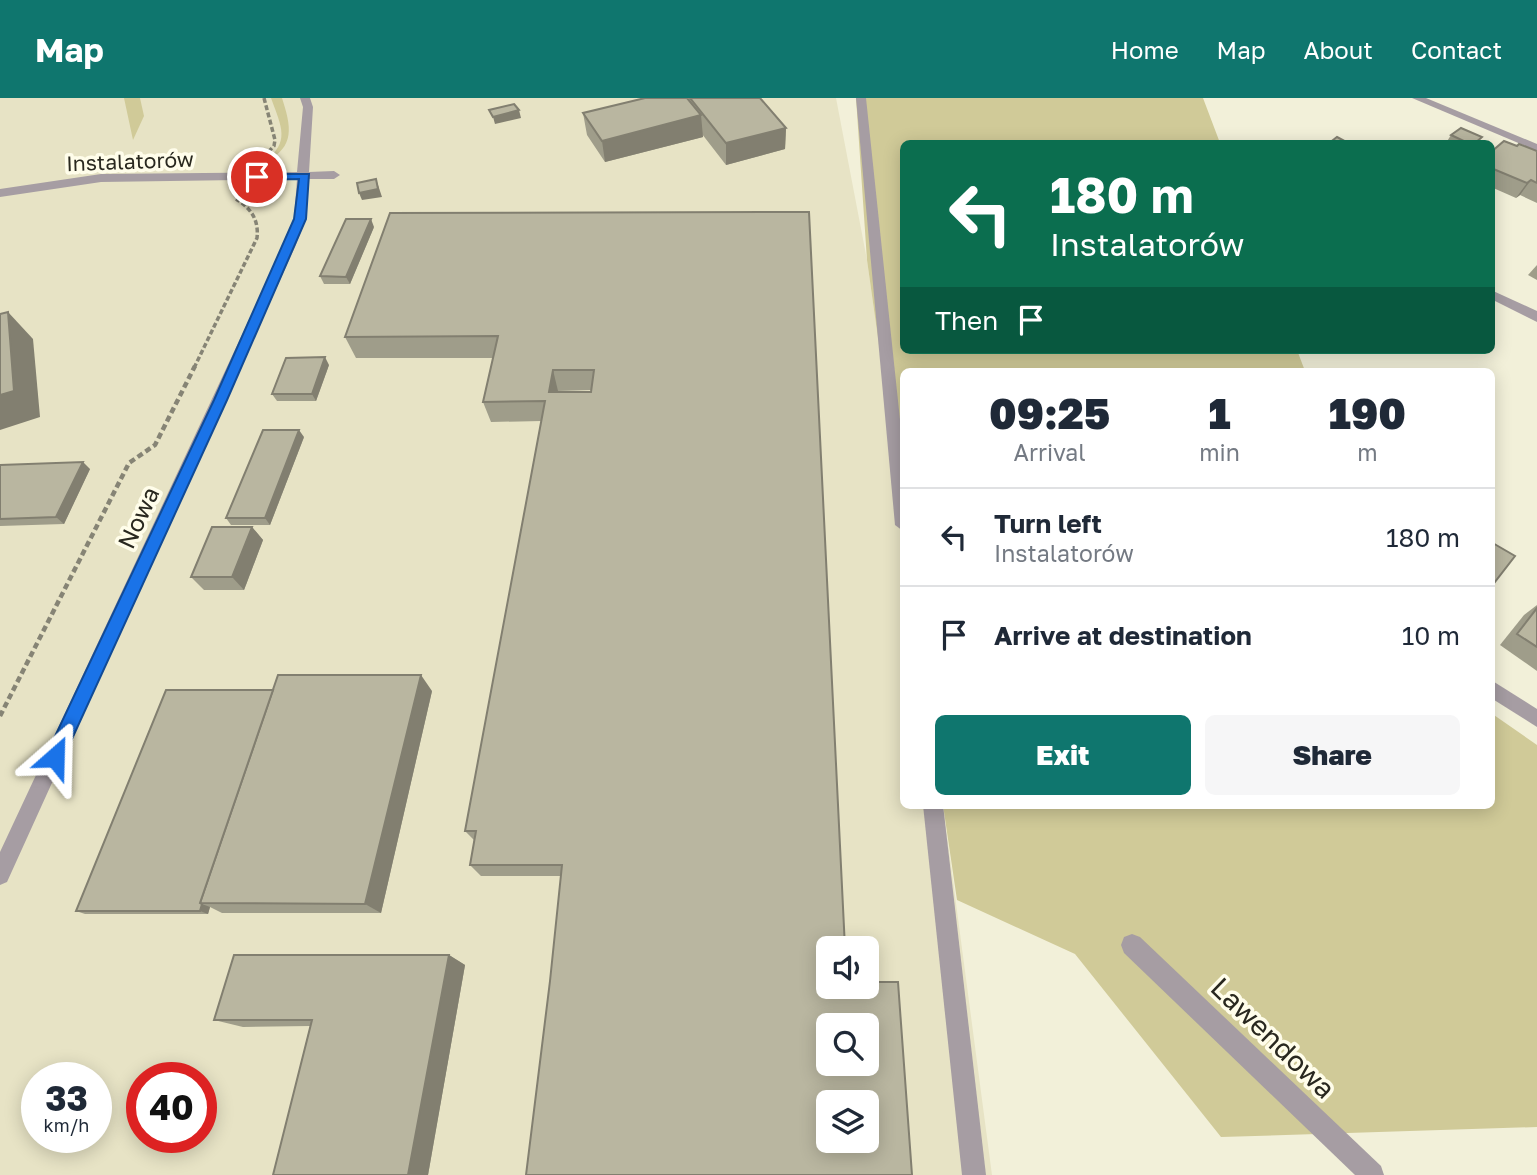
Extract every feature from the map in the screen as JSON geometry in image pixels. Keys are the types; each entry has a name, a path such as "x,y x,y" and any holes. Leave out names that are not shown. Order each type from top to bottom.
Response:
{"street":[{"name":"Nowa","path":"0,875 300,219 308,107 305,98"},
{"path":"861,98 900,494"},
{"path":"1417,98 1537,149"},
{"name":"Instalatorów","path":"0,193 101,178 334,175"},
{"path":"1495,296 1537,317"},
{"path":"1495,691 1537,719"},
{"path":"933,809 974,1175"},
{"name":"Lawendowa","path":"1132,944 1372,1175"}],"path":[{"path":"264,98 275,140 274,146 264,157"},
{"path":"0,716 129,463 155,445 162,433 255,245 259,228 255,216 248,206 229,197"}],"shaded area":[{"path":"0,98 836,98 867,260 900,495 900,809 944,809 992,1175 0,1175"},
{"path":"124,98 140,98 144,116 133,140"},
{"path":"271,98 282,98 289,127 282,150 265,162 278,147 282,133"},
{"path":"856,98 1203,98 1219,140 900,140 900,354 1299,354 1304,368 900,368 900,495 867,260"},
{"path":"1495,716 1537,745 1537,1127 1221,1137 1075,954 957,900 944,809 1495,809"}],"building":[{"path":"645,98 687,98 701,115 602,141 583,113"},
{"path":"690,98 760,98 786,128 726,143"},
{"path":"514,104 519,110 493,117 489,110"},
{"path":"1461,128 1482,137 1479,140 1462,140 1451,135"},
{"path":"1504,141 1537,151 1537,183 1531,180 1527,183 1495,170 1495,149"},
{"path":"376,179 378,189 359,193 357,183"},
{"path":"809,212 844,936 816,936 816,999 879,999 879,982 898,982 912,1175 526,1175 562,865 470,865 476,831 465,831 545,401 483,402 498,336 345,337 390,213","holes":["553,370 594,370 591,392 549,392"]},
{"path":"346,219 371,219 346,277 320,276"},
{"path":"8,312 14,391 0,395 0,314"},
{"path":"325,357 312,394 272,394 286,358"},
{"path":"263,430 299,430 265,518 226,518"},
{"path":"83,462 56,517 0,519 0,465"},
{"path":"212,527 252,527 232,577 191,577"},
{"path":"1495,544 1515,556 1495,582"},
{"path":"1537,608 1537,647 1517,634"},
{"path":"278,675 421,675 365,904 200,903"},
{"path":"166,690 273,690 200,903 200,911 76,911"},
{"path":"234,955 449,955 408,1175 273,1175 312,1020 214,1020"}],"route":[{"path":"55,757 220,400 300,219 305,176 257,177"}]}
